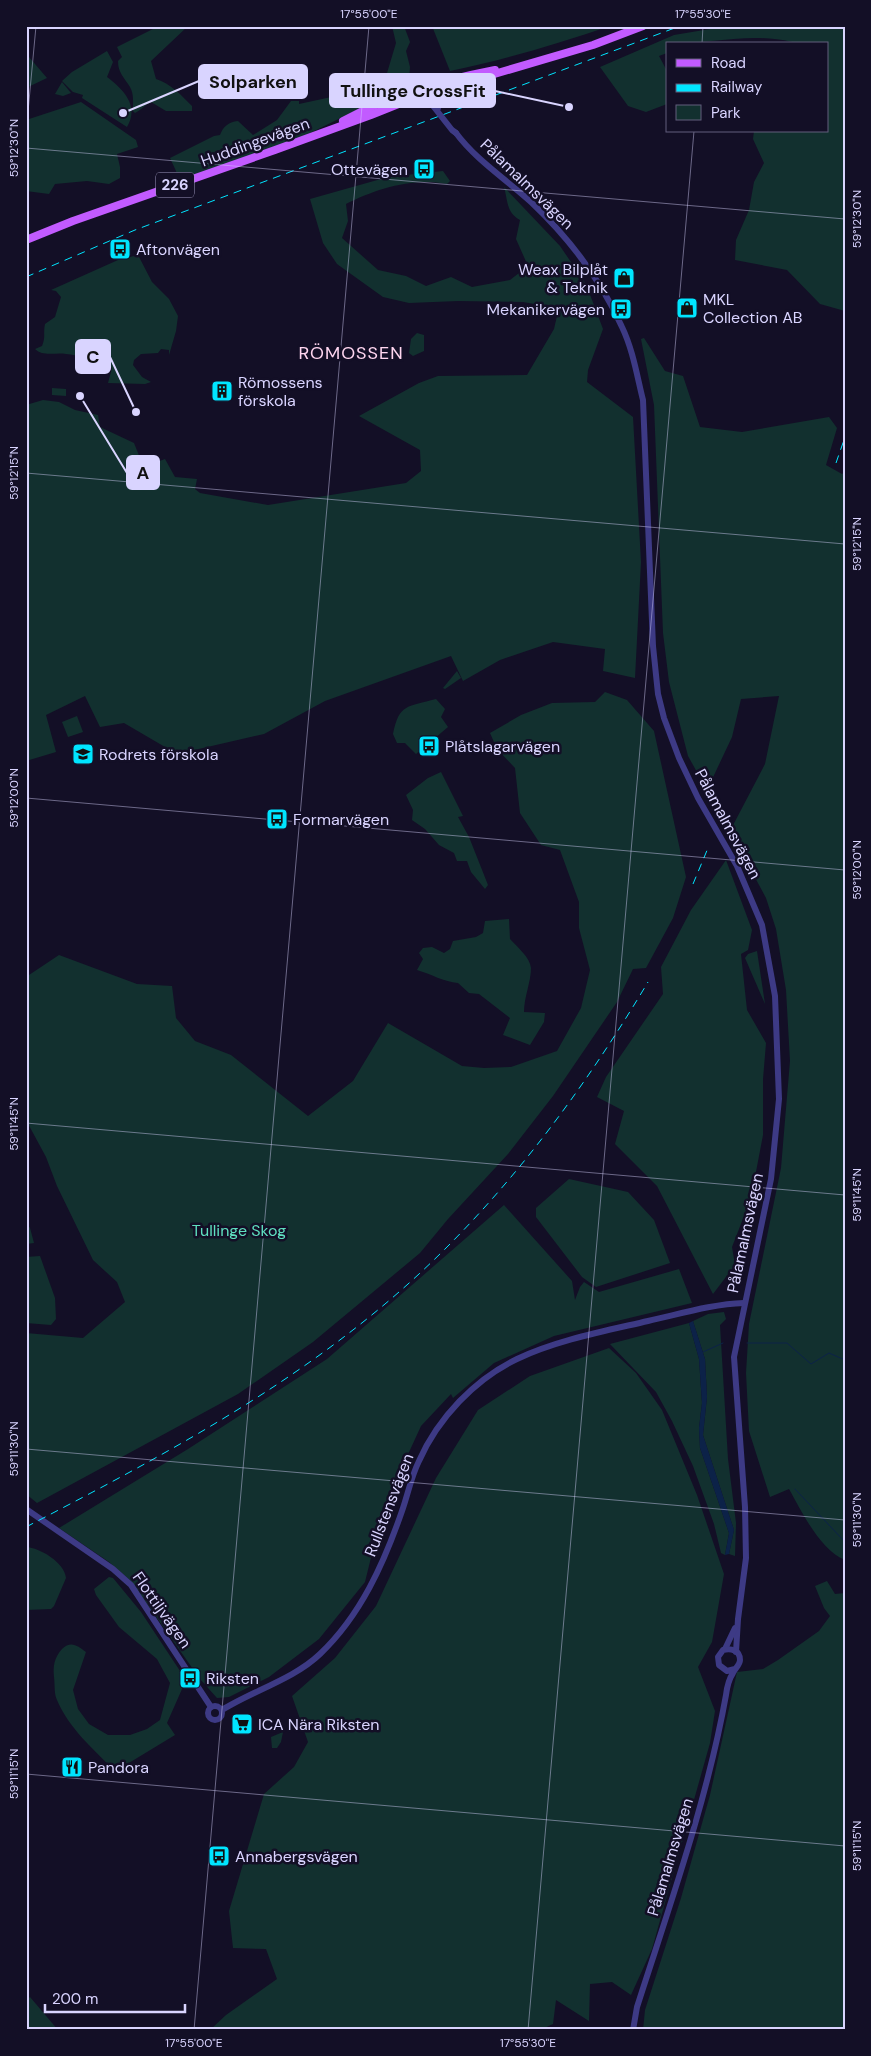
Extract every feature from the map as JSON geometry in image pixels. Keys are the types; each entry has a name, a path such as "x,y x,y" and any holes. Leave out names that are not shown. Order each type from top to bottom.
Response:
{"main road":[{"name":"Huddingevägen","path":"26,240 73,221 325,131 377,104 430,94 593,45 642,26"},
{"name":"Huddingevägen","path":"430,94 543,60"}],"street":[{"name":"Pålamalmsvägen","path":"430,94 456,133"},
{"name":"Pålamalmsvägen","path":"430,94 452,130 476,154 532,203 579,254 623,329 636,369 643,410 653,646 658,694 664,718 679,758 698,798 738,866 762,925 775,996 779,1099 771,1179 734,1357 745,1507 746,1558 738,1619 736,1652"},
{"name":"Rullstensvägen","path":"222,1710 314,1659 351,1617 378,1572 424,1452 434,1434 465,1396 488,1377 517,1359 557,1345 722,1304 744,1303"},
{"name":"Flottiljvägen","path":"26,1509 113,1569 131,1585 212,1707"},
{"name":"Pålamalmsvägen","path":"725,1649 731,1640 738,1619"},
{"path":"730,1649 736,1652 740,1661 735,1669 730,1671 723,1669 719,1665 720,1652 730,1649"},
{"name":"Pålamalmsvägen","path":"723,1669 727,1692"},
{"name":"Pålamalmsvägen","path":"633,2030 638,2007 698,1815 727,1692 735,1669"},
{"path":"216,1706 222,1710 220,1718 213,1720 208,1714 212,1707 216,1706"}],"green space":[{"path":"159,26 188,26 151,61 156,79 180,94 192,106 192,111 166,111 151,102 135,113 133,111 130,87 119,69 118,61 122,57 117,47"},
{"path":"392,26 404,26 410,42 406,51 410,67 407,85 377,96 377,100 298,139 178,181 170,158 214,136 220,135 224,127 229,124 238,121 253,135 277,120 291,101 299,101 299,104 336,96 363,84 373,84 387,73 396,43"},
{"path":"432,26 610,26 530,51 450,71"},
{"path":"728,26 845,26 845,311 820,304 787,270 735,260 736,240 749,210 754,182 764,163 753,139 754,132 828,132 828,42 792,42 777,39 746,38 704,42 666,42 666,53 659,56 666,69 666,104 646,112 628,106 600,67 674,35"},
{"path":"107,51 113,62 107,77 119,87 131,105 131,119 127,127 82,98 83,95 73,92 62,81 72,72"},
{"path":"26,56 47,78 26,88"},
{"path":"62,82 71,93 63,96 55,94"},
{"path":"81,102 136,140 138,147 117,154 120,178 109,184 87,181 55,184 49,194 26,191 26,120"},
{"path":"443,171 450,181 447,184 434,182 408,183 382,189 346,204 348,221 342,238 378,270 406,276 426,286 451,277 472,287 510,280 528,266 516,239 520,220 510,210 504,187 560,246 586,284 603,329 588,370 587,382 633,417 641,562 635,678 603,671 605,649 553,642 500,660 463,681 451,656 325,701 264,734 177,754 124,723 100,727 85,696 46,715 56,752 26,761 26,405 43,400 59,402 75,410 98,415 100,427 134,443 140,458 146,466 165,459 175,477 197,479 195,489 200,493 268,505 406,483 421,471 420,450 359,416 419,383 438,376 527,375 554,329 557,316 546,306 523,302 458,301 409,303 383,297 337,264 323,243 310,199 388,177"},
{"path":"138,255 152,282 169,299 178,316 169,355 169,350 161,349 158,353 141,354 134,360 133,365 142,377 151,382 145,384 108,383 112,368 105,361 71,355 46,354 35,349 42,346 45,324 55,317 61,297 56,291 51,290 118,260"},
{"path":"417,333 424,335 424,351 413,356 409,353 411,339"},
{"path":"644,338 665,371 683,376 700,427 742,432 829,417 837,428 826,465 842,474 845,471 845,1560 828,1548 812,1529 789,1489 770,1497 749,1431 746,1373 749,1324 781,1168 790,1061 786,990 776,929 766,898 730,831 765,764 779,696 741,699 732,737 707,790 688,756 669,682 663,633 654,405 641,339"},
{"path":"52,388 66,389 66,396 52,395"},
{"path":"457,671 461,678 445,689 443,688"},
{"name":"Tullinge Skog","path":"605,692 627,700 654,731 686,877 673,918 646,968 633,969 617,1002 553,1096 508,1154 448,1219 420,1253 313,1342 238,1394 37,1503 26,1494 26,1333 83,1338 125,1302 117,1282 93,1260 57,1186 46,1157 26,1120 26,977 59,955 137,984 172,986 176,1018 195,1041 231,1055 308,1116 353,1081 388,1023 462,1066 484,1068 511,1067 557,1051 581,1008 590,970 579,928 579,902 560,850 541,845 520,813 515,768 497,749 490,733 521,715 552,703 595,702"},
{"path":"436,699 445,709 441,717 448,727 416,754 405,743 397,743 393,734 395,724 402,711 412,705"},
{"path":"77,716 83,732 68,737 62,722"},
{"path":"441,772 463,816 458,817 469,837 488,885 485,889 471,872 467,861 457,861 454,853 439,845 425,829 412,820 413,810 406,795 428,778"},
{"path":"726,860 752,930 748,950 741,954 747,1010 766,1043 763,1079 763,1135 751,1198 732,1247 735,1265 713,1294 657,1186 615,1144 624,1111 597,1097 606,1077 663,994 661,967 691,910"},
{"path":"509,919 510,939 526,956 531,968 524,1012 545,1013 544,1022 530,1045 503,1035 510,1018 479,994 469,993 458,983 443,980 417,970 423,959 419,953 423,948 432,947 444,953 450,949 453,941 476,937 483,933 485,921"},
{"path":"757,951 765,1004 745,958 748,954"},
{"path":"569,1179 628,1192 654,1220 670,1263 596,1287 582,1277 536,1217 536,1208"},
{"path":"504,1205 572,1281 575,1300 584,1282 599,1292 679,1269 692,1303 554,1336 494,1363 453,1398 451,1394 421,1426 383,1509 365,1582 319,1639 269,1677 229,1697 217,1698 200,1679 131,1581 109,1562 59,1528 188,1449 327,1359"},
{"path":"26,1222 30,1228 34,1243 26,1244"},
{"path":"40,1256 55,1298 56,1319 51,1325 26,1323 26,1257"},
{"path":"724,1312 726,1319 720,1325 728,1459 736,1523 735,1556 729,1554 734,1530 703,1435 707,1397 705,1359 693,1321 708,1314"},
{"path":"689,1323 699,1359 702,1403 699,1428 700,1448 729,1533 725,1555 721,1553 714,1524 693,1466 672,1421 656,1392 610,1344"},
{"path":"609,1348 636,1373 662,1410 697,1495 724,1574 712,1642 698,1667 715,1711 710,1743 652,1949 631,1995 612,1982 590,1984 589,2021 556,2000 553,2024 540,2030 420,2030 419,2028 415,2030 210,2030 226,2015 277,1979 266,1949 233,1948 229,1911 264,1794 294,1767 308,1742 292,1696 335,1658 376,1606 436,1478 478,1410 530,1376"},
{"path":"26,1547 38,1550 51,1557 64,1572 66,1578 51,1609 26,1610"},
{"path":"109,1577 113,1578 141,1612 186,1680 167,1723 175,1735 119,1769 113,1769 68,1720 56,1698 54,1673 56,1659 59,1652 65,1646 71,1644 86,1652 73,1690 78,1709 89,1724 108,1735 130,1735 147,1729 160,1720 170,1683 157,1659 119,1627 96,1595 94,1589"},
{"path":"827,1581 835,1594 845,1593 845,2030 643,2030 645,2010 681,1898 710,1795 737,1672 763,1669 819,1631 830,1616 824,1608 815,1586"},
{"path":"283,1732 281,1742 277,1748 272,1748 271,1737"},
{"path":"30,1997 58,2030 26,2030 26,2001"}],"water":[{"path":"693,1321 705,1359 707,1397 703,1435 734,1530 729,1554 725,1555 729,1533 700,1448 699,1428 702,1403 699,1359 689,1323"}],"waterway":[{"path":"703,1352 723,1343"},
{"path":"747,1343 787,1343 811,1364 829,1353 845,1360"},
{"path":"795,1489 845,1542"}],"railway":[{"path":"26,277 135,230 680,26"},
{"path":"836,463 845,437"},
{"path":"693,884 708,848"},
{"path":"26,1527 120,1478 212,1426 300,1369 385,1304 461,1233 530,1154 592,1070 648,982"}],"place":[{"name":"Tullinge CrossFit","path":"569,107"},
{"name":"Solparken","path":"123,113"},
{"name":"Ottevägen","path":"424,169"},
{"name":"Aftonvägen","path":"120,249"},
{"name":"Weax Bilplåt & Teknik","path":"624,278"},
{"name":"MKL Collection AB","path":"687,308"},
{"name":"Mekanikervägen","path":"621,309"},
{"name":"Römossens förskola","path":"222,391"},
{"name":"A","path":"80,396"},
{"name":"C","path":"136,412"},
{"name":"Plåtslagarvägen","path":"429,746"},
{"name":"Rodrets förskola","path":"83,754"},
{"name":"Formarvägen","path":"277,819"},
{"name":"Riksten","path":"190,1678"},
{"name":"ICA Nära Riksten","path":"242,1724"},
{"name":"Pandora","path":"72,1767"},
{"name":"Annabergsvägen","path":"219,1856"}],"district":[{"name":"RÖMOSSEN","path":"351,353"}]}
